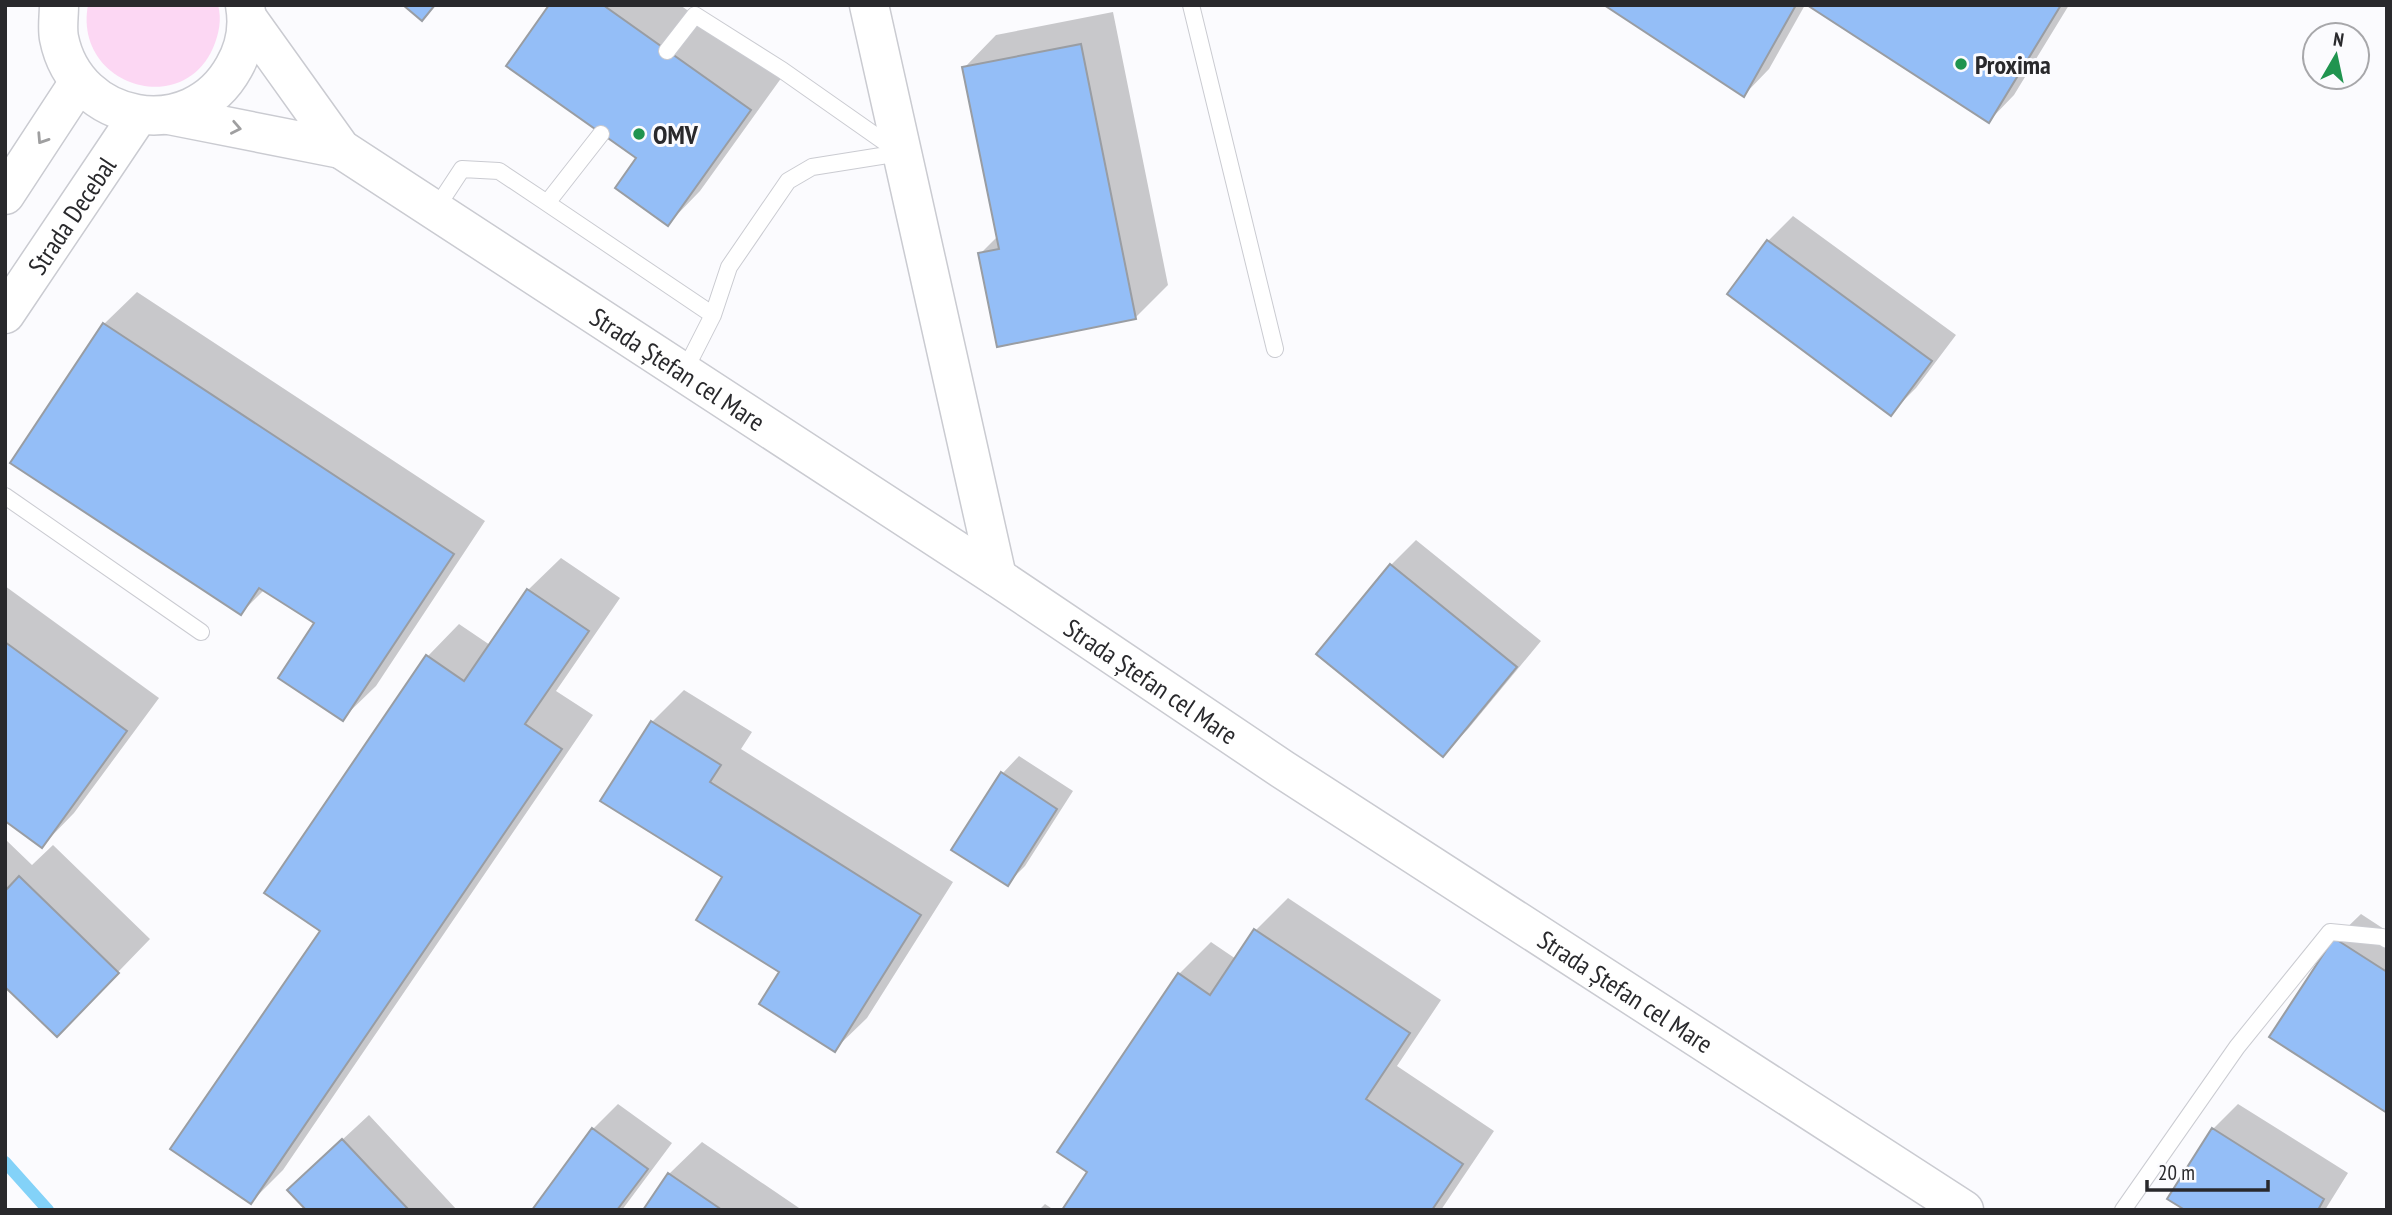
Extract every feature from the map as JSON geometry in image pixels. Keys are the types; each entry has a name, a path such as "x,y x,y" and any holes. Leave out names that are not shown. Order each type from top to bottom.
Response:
{"main road":[{"path":"869,5 997,577"},
{"path":"153,115 200,104 226,82 242,52 246,12"},
{"name":"Strada Ștefan cel Mare","path":"246,12 341,149 997,577 1294,776 1964,1210"},
{"path":"5,195 79,82 65,60 54,15"},
{"name":"Strada Ștefan cel Mare","path":"79,82 105,104 341,149"},
{"name":"Strada Decebal","path":"5,314 153,115"}],"lane":[{"path":"1191,5 1275,349"},
{"path":"667,51 695,15 782,70 901,153"},
{"path":"547,203 601,134"},
{"path":"684,372 713,315 729,267 788,181 812,167 901,153"},
{"path":"435,210 462,169 499,171 713,315"},
{"path":"5,496 201,632"},
{"path":"2123,1210 2237,1046 2330,932 2382,937 2387,940"}],"shaded area":[{"path":"88,5 218,5 218,32 213,48 198,70 178,83 155,87 133,83 113,72 97,55 88,32"}],"building":[{"path":"403,5 435,5 422,21"},
{"path":"549,5 603,5 751,110 668,226 615,188 636,158 506,66"},
{"path":"1604,5 1796,5 1744,97"},
{"name":"Proxima","path":"1807,5 2061,5 1989,123"},
{"path":"1081,44 1136,319 997,347 978,253 999,249 962,67"},
{"path":"1767,240 1932,361 1891,416 1727,294"},
{"path":"103,323 454,554 343,721 278,678 314,623 259,588 241,615 10,463"},
{"path":"1390,564 1517,667 1443,757 1316,654"},
{"path":"527,589 589,631 525,724 562,749 251,1204 170,1149 320,931 264,893 426,655 464,681"},
{"path":"5,642 127,731 42,848 5,821"},
{"path":"651,721 721,765 710,782 921,915 835,1052 759,1004 779,972 696,920 722,877 600,801"},
{"path":"1001,772 1057,809 1008,886 951,850"},
{"path":"19,876 119,973 57,1037 5,987 5,891"},
{"path":"1254,929 1410,1033 1366,1099 1463,1164 1432,1210 1062,1210 1087,1172 1057,1152 1178,973 1210,995"},
{"path":"2334,938 2387,972 2387,1113 2269,1037"},
{"path":"592,1128 648,1169 617,1210 532,1210"},
{"path":"2212,1128 2324,1199 2318,1210 2185,1210 2167,1199"},
{"path":"342,1139 409,1210 306,1210 287,1190"},
{"path":"668,1173 722,1210 643,1210"}],"waterway":[{"path":"5,1162 48,1210"}],"place":[{"name":"Proxima","path":"1961,64"},
{"name":"OMV","path":"639,134"}]}
